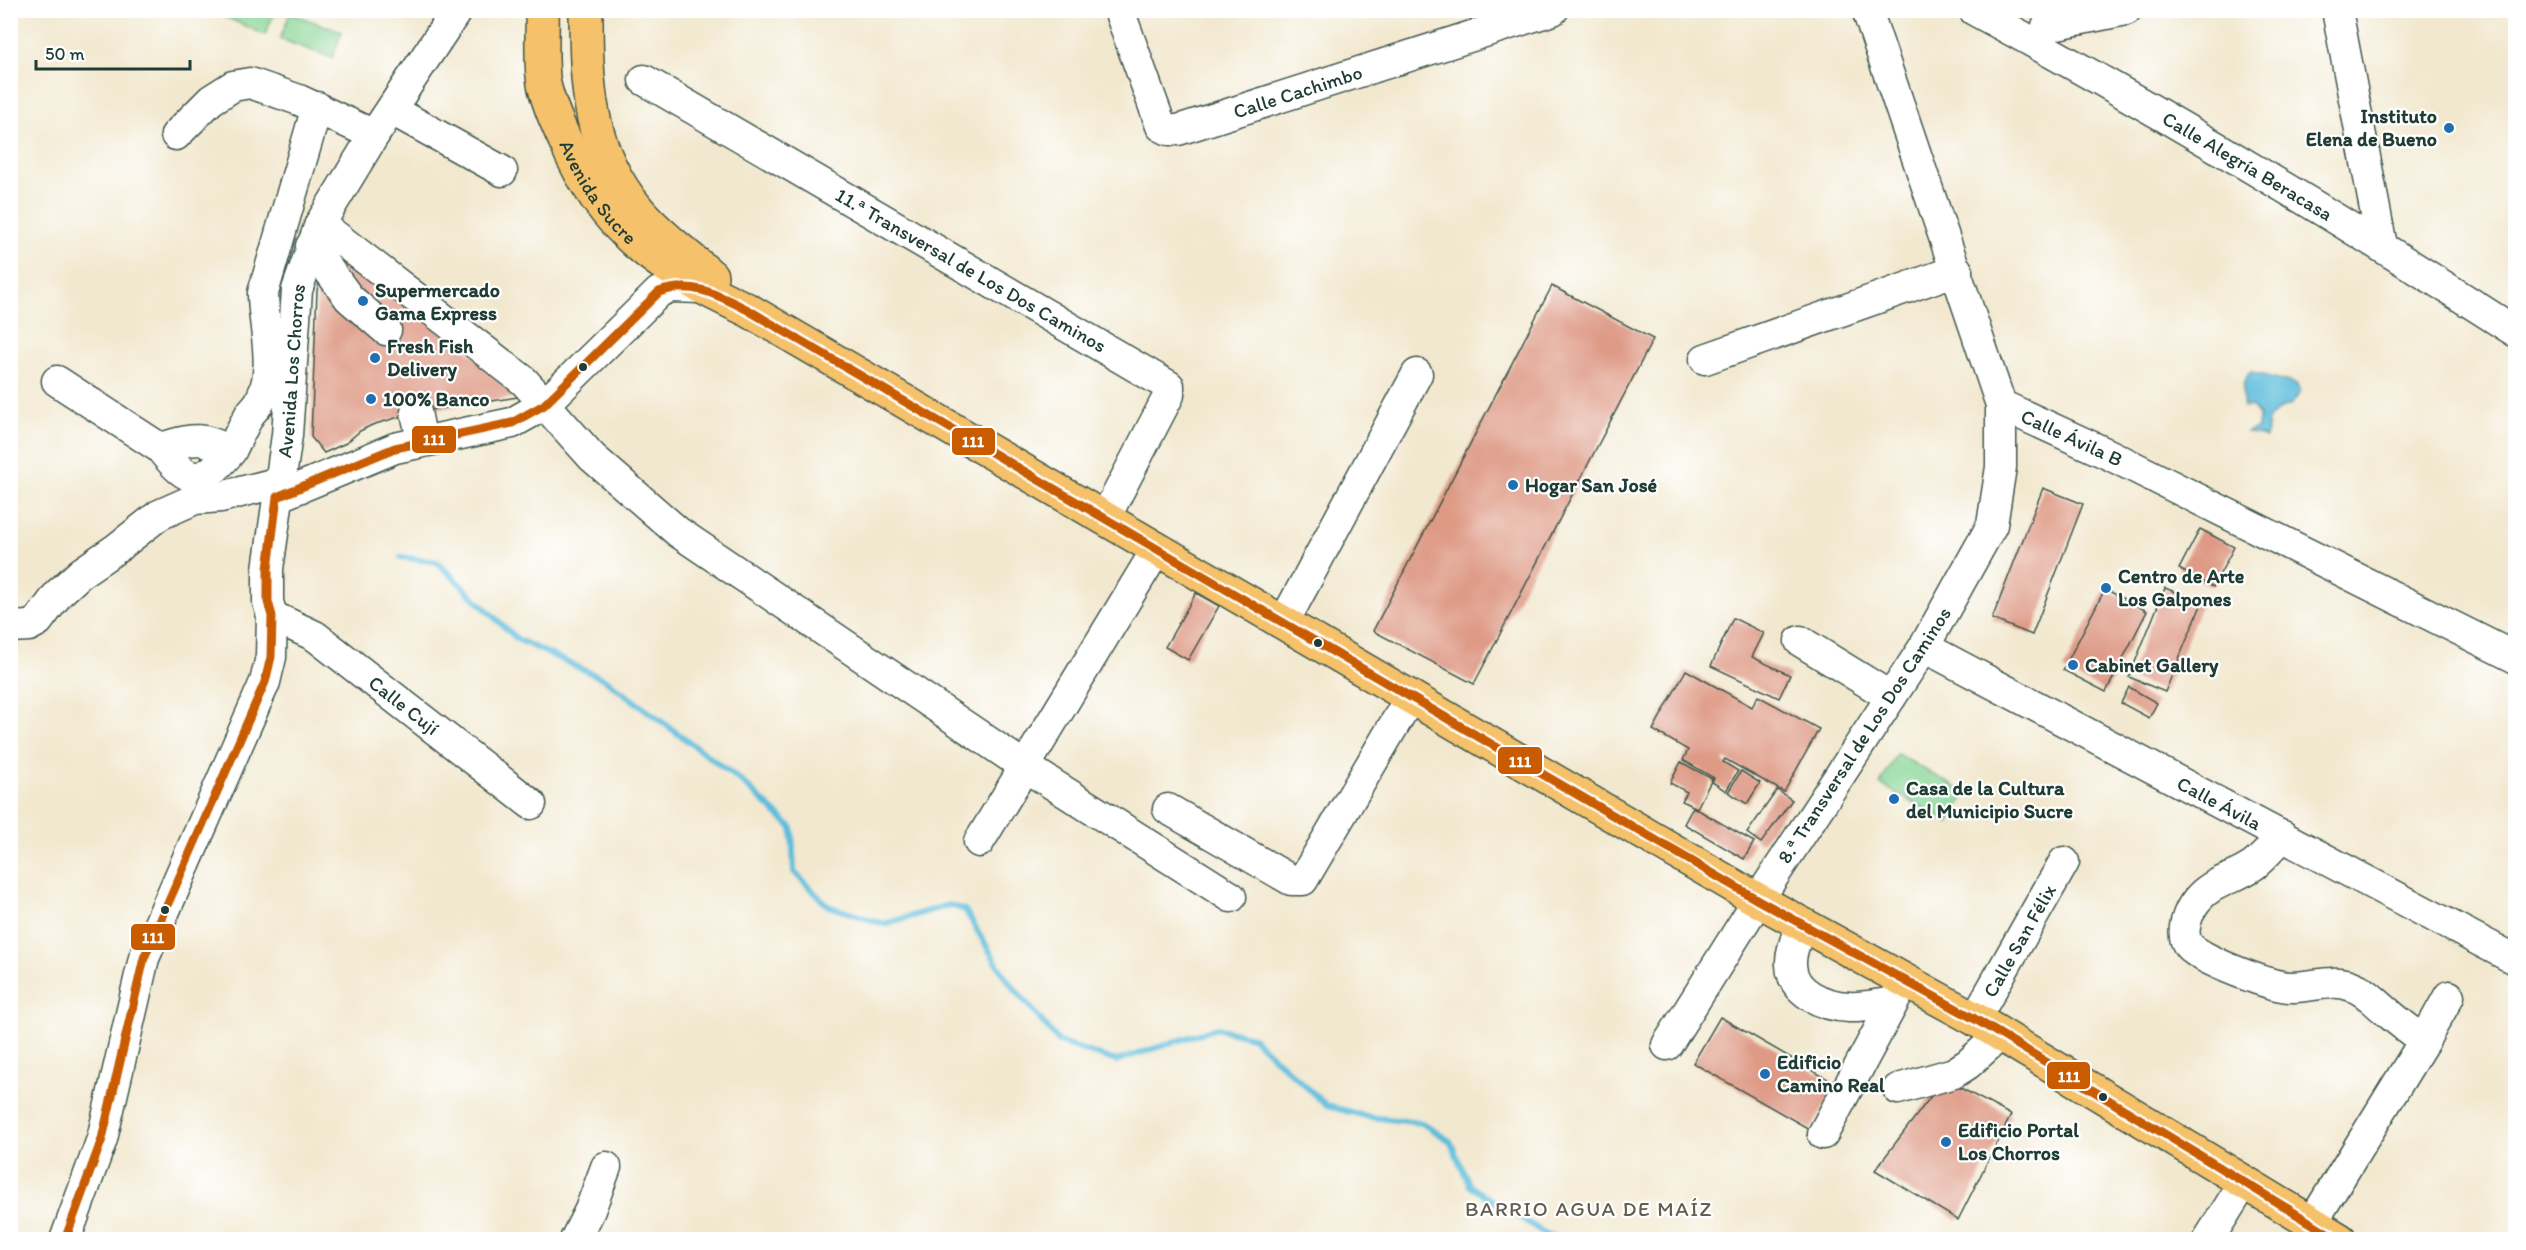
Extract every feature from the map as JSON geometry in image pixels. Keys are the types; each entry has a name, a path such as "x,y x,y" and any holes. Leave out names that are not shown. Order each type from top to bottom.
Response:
{"main road":[{"name":"Avenida Sucre","path":"542,10 544,84 578,171 614,221 655,258 700,288 748,310 1802,924 1898,992 1988,1027 2340,1239"},
{"name":"Avenida Sucre","path":"586,10 590,106 604,155 639,212 748,310"}],"street":[{"name":"Avenida Los Chorros","path":"65,1239 102,1139 144,958 265,682 270,657 272,616 268,602 268,569 288,422 297,290 316,235 374,135 457,10"},
{"name":"Calle Cachimbo","path":"1119,10 1161,126 1169,130 1178,130 1553,10"},
{"name":"Calle Ávila B","path":"1868,10 2001,405 2112,456 2516,658"},
{"name":"Calle Alegría Beracasa","path":"1974,10 2048,30 2516,332"},
{"path":"2048,30 2126,10"},
{"path":"2337,10 2382,246"},
{"name":"11.ª Transversal de Los Dos Caminos","path":"644,80 1169,386 1169,395 1105,518"},
{"path":"176,135 211,100 232,86 250,82 317,108 374,135"},
{"path":"57,381 160,448 186,476 207,475 231,452 251,413 261,399 267,369 263,293 317,108"},
{"path":"392,110 501,171"},
{"path":"613,337 644,286 646,273 637,249 614,221"},
{"path":"316,235 349,298 386,330"},
{"path":"316,235 524,381 592,457 678,532 1023,766 1231,897"},
{"path":"1705,359 1957,270"},
{"path":"10,627 29,626 38,621 59,593 82,572 159,515 195,499 278,490 422,441 483,431 512,423 544,405 659,292 671,287 700,288"},
{"path":"1284,622 1417,374"},
{"name":"8.ª Transversal de Los Dos Caminos","path":"1667,1045 1758,900 1924,647 1992,525 2001,467 2001,405"},
{"path":"416,412 422,441"},
{"path":"251,413 288,422"},
{"path":"979,842 1023,766 1157,549"},
{"name":"Calle Cují","path":"272,616 315,636 531,804"},
{"path":"1800,641 1891,697"},
{"name":"Calle Ávila","path":"1924,647 2516,960"},
{"path":"1168,809 1291,880 1303,880 1411,696"},
{"path":"2283,836 2256,863 2241,873 2220,880 2195,902 2185,923 2185,939 2190,947 2205,957 2259,980 2289,987 2341,983 2354,987 2374,999 2424,1041"},
{"name":"Calle San Félix","path":"1898,1089 1954,1073 1968,1064 1988,1027 2064,862"},
{"path":"1802,924 1792,952 1791,964 1793,982 1806,994 1849,1007 1898,992"},
{"path":"1823,1134 1898,992"},
{"path":"2312,1223 2424,1041 2449,996"},
{"path":"575,1239 590,1210 606,1167"},
{"path":"2208,1239 2245,1180"}],"green space":[{"path":"215,10 275,11 265,35 214,12"},
{"path":"290,13 342,32 332,58 280,39"},
{"path":"1897,754 1966,793 1949,823 1880,784"}],"water":[{"path":"2251,372 2296,384 2301,391 2292,404 2284,406 2268,419 2266,438 2247,432 2258,428 2259,415 2252,406 2243,407 2245,379"}],"building":[{"path":"338,249 525,396 416,412 372,425 360,431 346,443 324,453 311,437 317,291 324,257"},
{"name":"Hogar San José","path":"1552,286 1653,339 1474,684 1373,631"},
{"path":"2043,488 2083,504 2032,635 1992,619"},
{"path":"2200,529 2234,547 2213,587 2179,569"},
{"path":"2165,588 2202,603 2165,692 2129,677"},
{"path":"2105,589 2147,611 2106,692 2063,670"},
{"path":"1196,593 1219,606 1188,660 1165,647"},
{"path":"1733,618 1764,633 1752,657 1790,675 1779,698 1711,666"},
{"path":"1686,670 1752,707 1758,696 1819,729 1784,792 1725,759 1723,762 1738,771 1726,791 1712,782 1714,778 1683,760 1688,750 1653,730"},
{"path":"2129,687 2157,703 2149,718 2121,703"},
{"path":"1681,762 1712,779 1697,808 1682,801 1687,792 1670,783"},
{"path":"1741,771 1760,783 1747,804 1728,792"},
{"path":"1777,790 1792,800 1761,843 1747,833"},
{"path":"1693,807 1754,842 1744,859 1684,824"},
{"name":"Edificio Camino Real","path":"1720,1017 1836,1084 1811,1130 1693,1063"},
{"name":"Edificio Portal Los Chorros","path":"1944,1079 2011,1115 1958,1220 1875,1170"}],"waterway":[{"path":"401,557 437,562 517,639 606,680 740,780 792,828 794,872 828,906 884,924 949,905 965,910 1005,977 1059,1042 1116,1061 1217,1028 1252,1037 1327,1106 1370,1117 1422,1123 1450,1141 1470,1186 1549,1236 1569,1240"}],"transit line":[{"name":"111","path":"65,1240 102,1139 144,958 265,682 271,657 272,616 268,602 268,569 277,497 395,448 512,423 544,405 659,292 683,288 705,291 748,310 1758,900 1975,1019 2339,1240"}],"place":[{"name":"Instituto Elena de Bueno","path":"2449,128"},
{"name":"Supermercado Gama Express","path":"363,301"},
{"name":"Fresh Fish Delivery","path":"375,358"},
{"name":"100% Banco","path":"371,399"},
{"name":"Hogar San José","path":"1513,485"},
{"name":"Centro de Arte Los Galpones","path":"2106,588"},
{"name":"Cabinet Gallery","path":"2073,665"},
{"name":"Casa de la Cultura del Municipio Sucre","path":"1894,799"},
{"name":"Edificio Camino Real","path":"1765,1074"},
{"name":"Edificio Portal Los Chorros","path":"1946,1142"}],"district":[{"name":"BARRIO AGUA DE MAÍZ","path":"1589,1209"}]}
